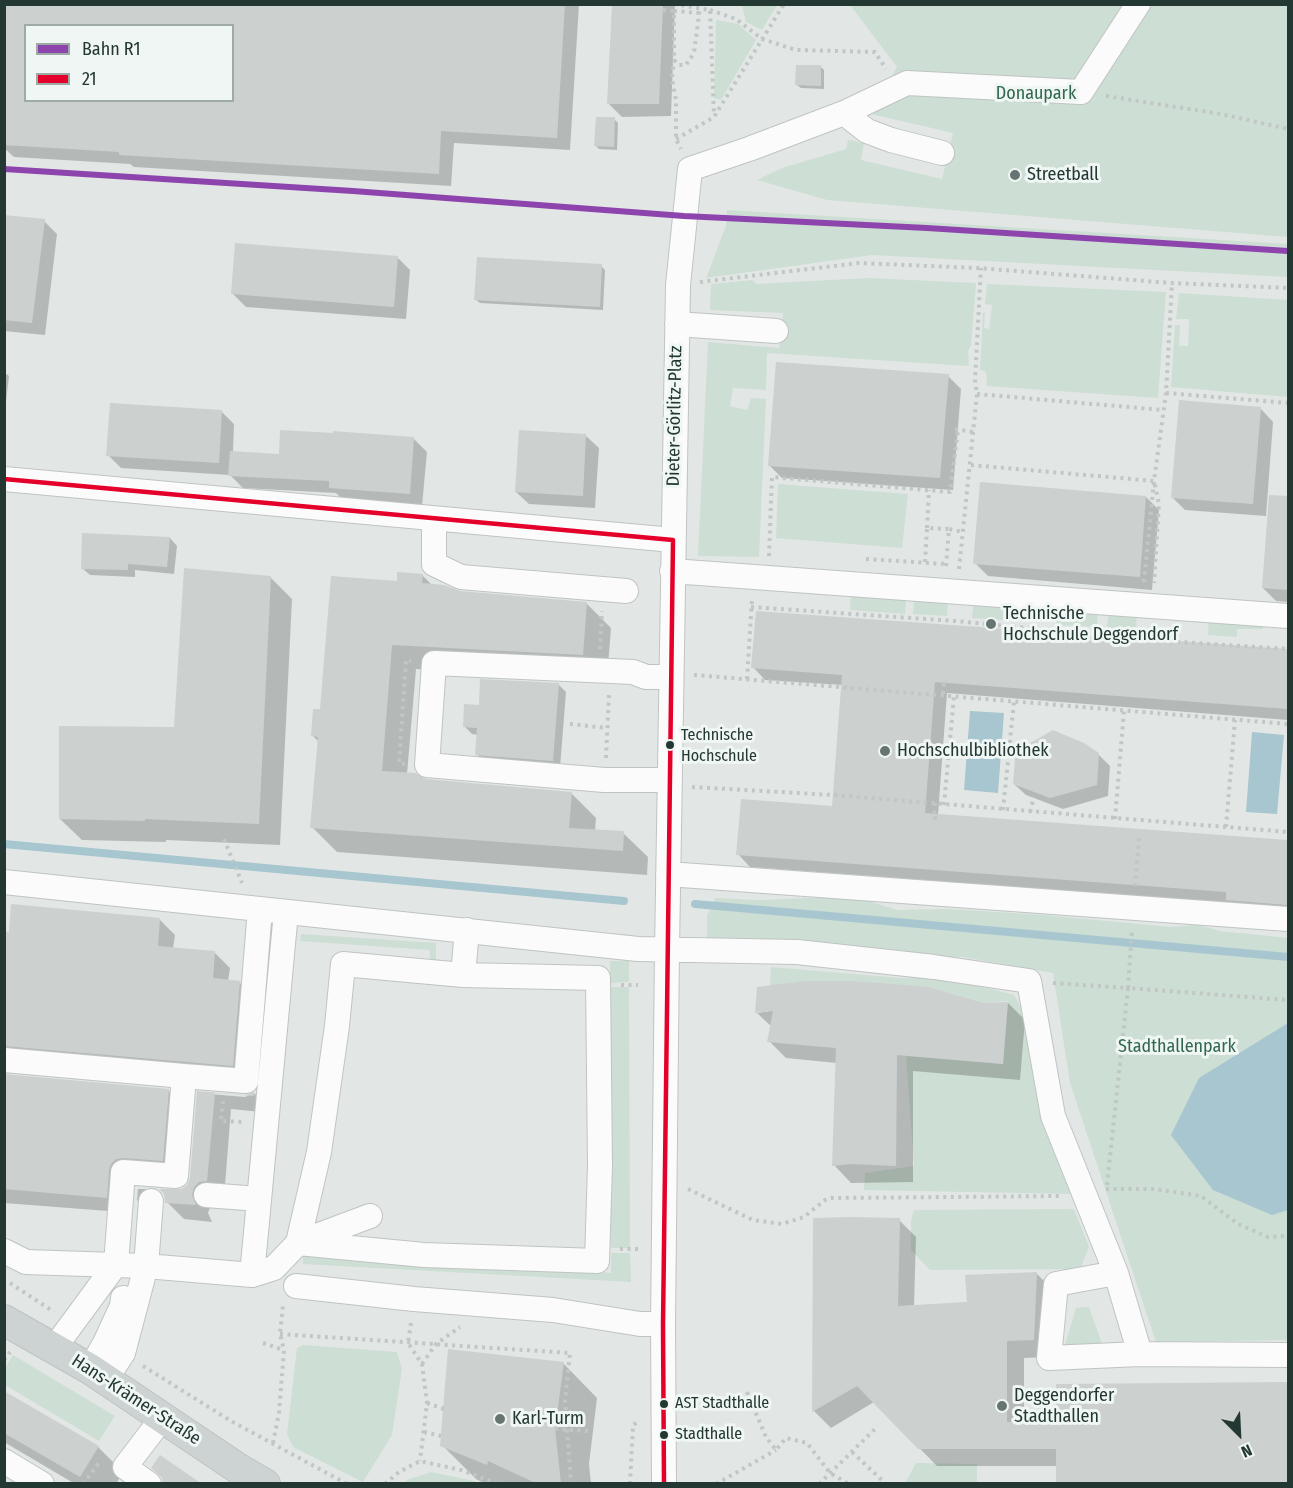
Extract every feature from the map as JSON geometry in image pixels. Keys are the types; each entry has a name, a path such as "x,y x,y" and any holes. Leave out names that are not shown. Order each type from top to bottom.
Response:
{"main road":[{"name":"Hans-Krämer-Straße","path":"4,1320 55,1347 163,1417 235,1476 265,1484"}],"street":[{"path":"690,169 844,113 907,84 1081,92 1138,4"},
{"path":"844,113 867,131 891,140 942,153"},
{"name":"Dieter-Görlitz-Platz","path":"664,1484 663,1323 668,874 679,784 682,676 672,571 678,285 690,169"},
{"path":"677,324 776,330"},
{"path":"4,479 673,540"},
{"path":"434,519 434,564 461,577 615,590"},
{"path":"672,571 1288,616"},
{"path":"679,784 427,765 434,663 633,672 646,677 682,676"},
{"path":"668,874 1288,919"},
{"path":"5,883 667,950 797,952 934,967 1029,981 1053,1116 1116,1273 1140,1354"},
{"path":"4,1060 246,1081 260,909"},
{"path":"252,1275 286,912"},
{"path":"462,975 467,930"},
{"path":"343,964 462,975 598,978 600,1178 597,1261 424,1255 298,1243 320,1152 343,964"},
{"path":"55,1347 130,1265 123,1172 176,1176 184,1076"},
{"path":"206,1195 260,1199"},
{"path":"98,1374 122,1306 130,1265 151,1202"},
{"path":"4,1251 26,1262 130,1265 252,1275 274,1268 298,1243 370,1216"},
{"path":"1116,1273 1056,1284 1049,1358 1140,1354 1288,1355"},
{"path":"290,1291 553,1310 640,1324 663,1323"},
{"path":"148,1484 125,1467 163,1417"},
{"path":"4,1461 42,1484"}],"path":[{"path":"674,4 702,6 736,19 762,39 796,50 875,52 880,60"},
{"path":"676,139 714,117 784,4"},
{"path":"674,58 678,66 687,65 694,53 702,6"},
{"path":"663,10 700,13"},
{"path":"710,10 714,117"},
{"path":"674,11 672,78 676,101 676,139 690,169"},
{"path":"1081,92 1221,114 1288,129"},
{"path":"678,285 859,262 981,268 1172,283 1288,288"},
{"path":"960,563 977,394 975,380 981,268"},
{"path":"1147,606 1154,482 1166,393 1172,283"},
{"path":"1166,393 1288,403"},
{"path":"977,394 1163,410"},
{"path":"769,552 772,477 950,492 956,430 973,432"},
{"path":"971,465 1154,482"},
{"path":"1147,606 1159,504 1154,482"},
{"path":"925,562 929,490"},
{"path":"927,528 963,532"},
{"path":"946,564 949,529"},
{"path":"747,679 753,577"},
{"path":"604,780 608,728 604,671 615,590"},
{"path":"751,607 955,621 1150,640 1288,649"},
{"path":"682,676 943,694 1288,724"},
{"path":"943,694 944,682"},
{"path":"945,805 954,696"},
{"path":"1003,810 1014,701"},
{"path":"1115,819 1124,711"},
{"path":"1226,827 1235,720"},
{"path":"570,724 608,728"},
{"path":"679,784 1288,832"},
{"path":"1030,812 1034,797"},
{"path":"935,803 934,818 940,818"},
{"path":"1136,875 1139,837"},
{"path":"224,839 242,881"},
{"path":"1132,928 1107,1189 1154,1189 1201,1197 1238,1224 1268,1237 1288,1236"},
{"path":"1029,981 1288,1000"},
{"path":"221,1121 223,1094"},
{"path":"686,1187 753,1220 782,1224 804,1217 825,1200 831,1198 1085,1197"},
{"path":"273,1443 279,1413 284,1350 280,1334 290,1291"},
{"path":"423,1364 436,1344 459,1328"},
{"path":"280,1334 570,1353 565,1400 571,1484"},
{"path":"263,1343 284,1350"},
{"path":"408,1343 423,1364 427,1403 420,1461"},
{"path":"747,1392 766,1437 776,1450"},
{"path":"427,1403 444,1409"},
{"path":"630,1484 633,1425"},
{"path":"819,1484 878,1426"},
{"path":"555,1429 588,1431"},
{"path":"424,1432 441,1436"},
{"path":"256,1434 347,1484"},
{"path":"716,1484 776,1450 786,1438 807,1443 830,1473 849,1484"},
{"path":"852,1452 886,1484"},
{"path":"385,1484 399,1472 420,1461 461,1470 498,1484"}],"green space":[{"path":"742,4 777,5 762,30 746,22"},
{"name":"Donaupark","path":"850,5 1288,5 1288,237 827,200 757,180 782,168 846,149 848,140 864,143 861,160 942,179 953,133 871,114 897,67"},
{"path":"716,20 738,24 756,40 721,100 714,98"},
{"path":"727,210 1288,244 1288,277 872,255 706,278 726,226"},
{"path":"868,278 976,283 971,346 968,351 969,366 767,353 766,390 733,388 730,406 747,410 751,398 766,399 759,557 698,556 708,342 779,348 783,313 710,310 711,284 752,280 757,284"},
{"path":"987,284 1166,292 1158,398 987,386 986,372 980,369 983,313 985,312 984,328 989,329 992,305 985,304"},
{"path":"1179,293 1288,300 1288,397 1171,387 1175,325 1180,325 1179,346 1188,346 1189,319 1176,319"},
{"path":"778,484 908,494 902,548 776,538"},
{"path":"851,594 906,598 905,614 850,610"},
{"path":"974,597 1004,600 1003,620 972,618"},
{"path":"914,599 948,601 947,616 913,614"},
{"path":"1057,603 1098,606 1097,627 1056,625"},
{"path":"1109,607 1137,609 1136,630 1107,628"},
{"path":"1209,614 1263,617 1263,629 1237,629 1237,637 1208,635"},
{"name":"Stadthallenpark","path":"853,896 897,910 949,909 1170,927 1198,925 1220,931 1288,938 1288,1340 1156,1342 1070,1083 1053,973 963,957 932,958 901,950 864,953 707,944 707,916 715,898 761,900"},
{"path":"301,934 436,943 436,960 430,960 430,950 300,941"},
{"path":"610,961 629,961 629,982 610,983"},
{"path":"771,967 901,978 936,978 1014,995 1027,1018 1071,1194 864,1190 865,1173 914,1166 906,1056 1003,1064 1008,1001 984,1003 933,988 855,981 806,981 770,986"},
{"path":"611,987 629,987 630,1248 611,1248"},
{"path":"1074,1209 1089,1247 1080,1269 930,1270 911,1250 911,1220 914,1210"},
{"path":"303,1252 611,1273 611,1253 630,1253 631,1282 303,1264"},
{"path":"1089,1307 1103,1347 1064,1348 1076,1308"},
{"path":"303,1345 397,1352 402,1369 392,1435 363,1482 293,1447 287,1434 297,1348"},
{"path":"13,1355 115,1416 99,1441 5,1385 5,1368"},
{"path":"916,1463 977,1464 977,1483 905,1483"},
{"path":"431,1472 470,1480 479,1483 404,1483"}],"water":[{"path":"970,711 1004,713 998,793 964,790"},
{"path":"1252,732 1284,735 1277,814 1246,812"},
{"path":"1288,1023 1288,1210 1272,1215 1213,1190 1171,1135 1199,1078"}],"building":[{"path":"4,4 565,4 557,138 441,131 439,174 119,155 119,152 4,145"},
{"path":"612,4 663,4 659,104 607,104"},
{"path":"796,65 821,65 821,86 795,85"},
{"path":"596,117 615,117 614,147 594,146"},
{"path":"4,215 45,219 32,323 4,320"},
{"path":"235,243 398,256 394,307 231,294"},
{"path":"477,257 602,264 600,307 474,300"},
{"path":"776,362 949,374 940,478 768,466"},
{"path":"1179,400 1261,407 1253,504 1171,498"},
{"path":"110,403 222,410 219,463 106,456"},
{"path":"280,430 414,437 410,494 329,488 329,481 228,476 230,451 279,454"},
{"path":"519,430 586,434 583,496 515,492"},
{"path":"980,482 1146,496 1140,577 973,564"},
{"path":"1269,495 1288,496 1288,590 1262,588"},
{"path":"82,533 170,537 167,567 128,564 128,570 81,569"},
{"path":"184,568 271,576 259,824 145,819 145,821 59,819 59,726 174,727"},
{"path":"397,572 423,574 422,583 444,585 460,591 587,602 583,655 392,645 382,771 416,773 426,779 572,792 569,828 624,831 623,851 310,828 318,737 311,736 313,709 320,709 331,576 397,581"},
{"path":"756,611 1288,649 1288,709 935,682 925,813 1288,840 1288,905 1226,900 1226,892 736,855 741,799 832,806 842,675 751,668"},
{"path":"480,679 559,683 553,761 475,755 477,728 463,727 464,704 479,705"},
{"path":"1053,730 1084,743 1099,753 1097,785 1050,798 1013,784 1016,746 1025,746"},
{"path":"11,904 160,918 158,946 215,951 213,978 240,981 233,1066 4,1046 4,931 9,932"},
{"path":"805,981 855,981 929,987 984,1003 1008,1002 1003,1064 897,1055 896,1166 851,1164 832,1166 836,1048 767,1042 773,1011 755,1013 757,987"},
{"path":"4,1074 169,1089 163,1161 116,1159 109,1170 107,1198 4,1189"},
{"path":"197,1091 245,1095 255,1092 254,1096 215,1093 207,1181 199,1182 194,1187 192,1195 196,1205 165,1203 164,1194 159,1189 182,1189 190,1178"},
{"path":"813,1218 900,1218 898,1306 967,1302 965,1275 1037,1272 1034,1340 1007,1341 1007,1422 1056,1419 1056,1384 1288,1382 1288,1484 1056,1484 1056,1449 918,1449 857,1386 812,1412"},
{"name":"Karl-Turm","path":"448,1349 564,1362 555,1429 561,1484 538,1484 488,1461 487,1465 440,1446"},
{"path":"4,1391 99,1446 80,1477 4,1433"},
{"path":"160,1455 202,1484 163,1484 162,1478 151,1468"}],"waterway":[{"path":"4,844 624,901"},
{"path":"695,904 1288,957"}],"rail line":[{"name":"R1","path":"4,169 353,191 684,216 927,228 1288,251"}],"transit line":[{"name":"21","path":"4,479 673,540 663,1324 664,1484"}],"place":[{"name":"Streetball","path":"1015,175"},
{"name":"Technische Hochschule Deggendorf","path":"991,624"},
{"name":"Technische Hochschule","path":"670,745"},
{"name":"Hochschulbibliothek","path":"885,751"},
{"name":"AST Stadthalle","path":"664,1404"},
{"name":"Deggendorfer Stadthallen","path":"1002,1406"},
{"name":"Karl-Turm","path":"500,1419"},
{"name":"Stadthalle","path":"664,1435"}]}
